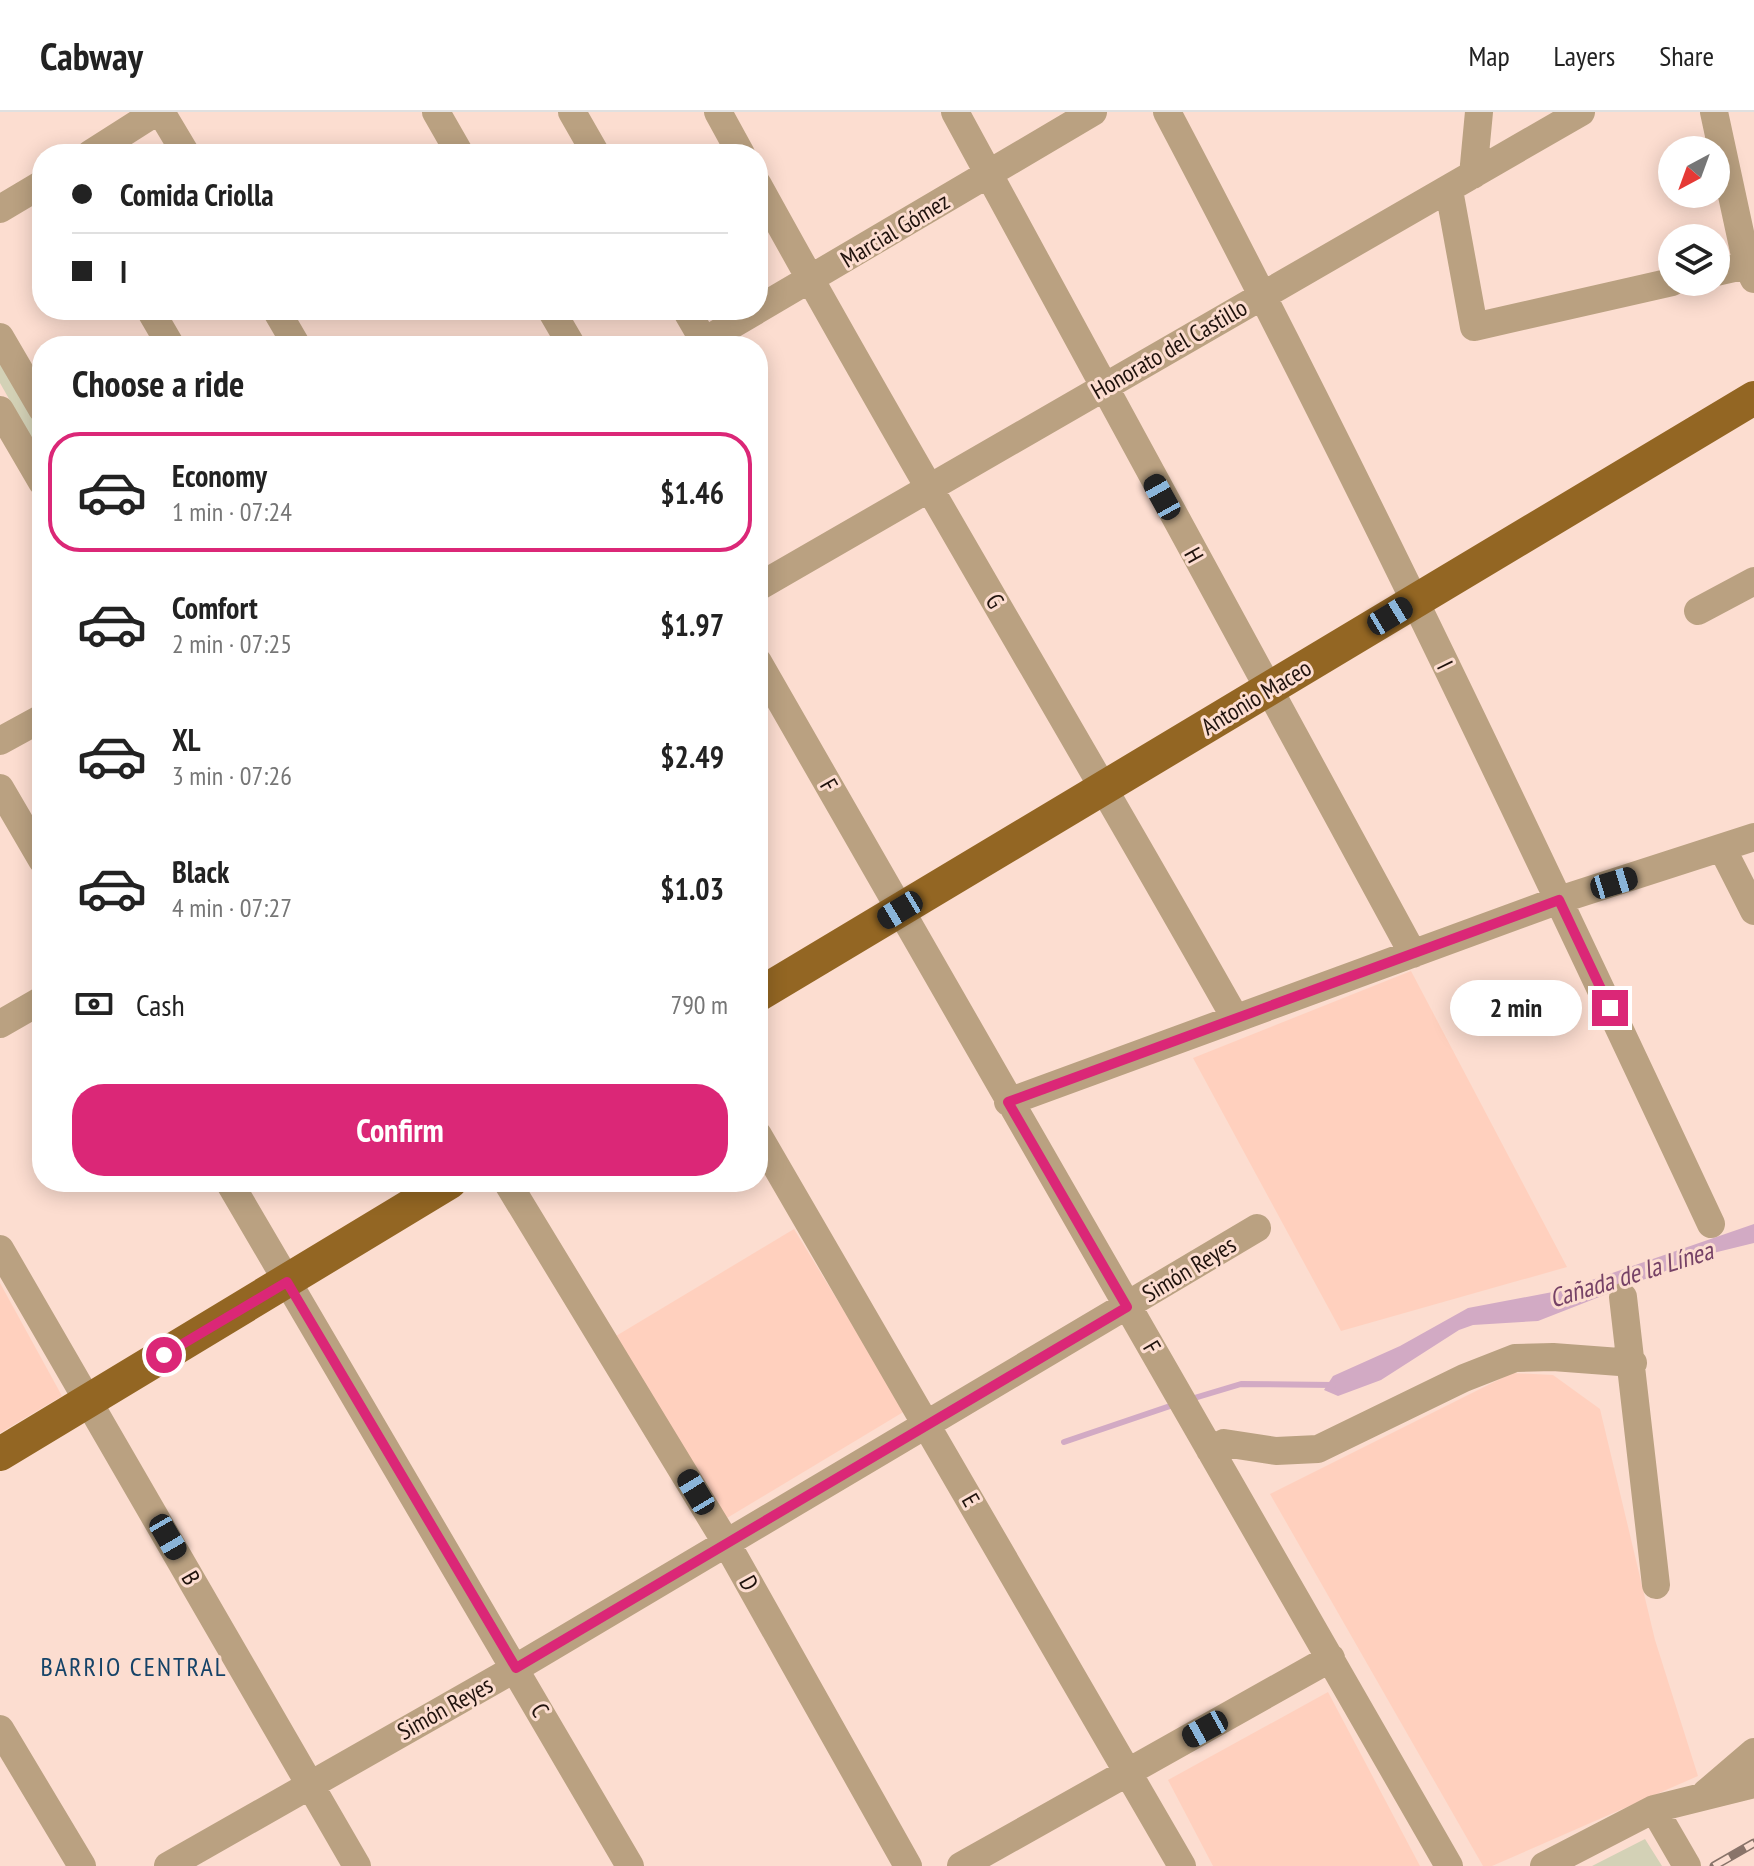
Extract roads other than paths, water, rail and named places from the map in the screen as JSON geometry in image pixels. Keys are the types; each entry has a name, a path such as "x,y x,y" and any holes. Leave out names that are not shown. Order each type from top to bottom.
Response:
{"main road":[{"name":"Antonio Maceo","path":"768,989 1754,398"},
{"path":"0,1454 434,1192"}],"street":[{"path":"106,144 159,112 180,144"},
{"path":"436,112 454,144"},
{"path":"572,112 590,144"},
{"path":"718,112 736,144"},
{"name":"H","path":"955,112 1413,954"},
{"name":"Marcial Gómez","path":"768,305 1093,112"},
{"name":"I","path":"1167,112 1264,295 1415,602 1711,1224"},
{"path":"1479,112 1461,182 1474,327 1658,285"},
{"name":"Honorato del Castillo","path":"768,581 1581,112"},
{"path":"1714,112 1750,272"},
{"path":"0,209 32,190"},
{"name":"G","path":"768,203 928,489 1105,787 1234,1016"},
{"name":"Marcial Gómez","path":"714,336 742,320"},
{"path":"0,337 32,392"},
{"path":"0,410 32,465"},
{"path":"1698,611 1754,581"},
{"name":"F","path":"768,679 1449,1866"},
{"path":"0,741 32,723"},
{"path":"0,788 32,843"},
{"path":"1008,1102 1234,1016 1559,900 1723,850 1754,837"},
{"path":"1723,850 1754,911"},
{"path":"0,1024 32,1006"},
{"name":"E","path":"768,1152 1182,1866"},
{"name":"C","path":"235,1192 630,1866"},
{"name":"D","path":"513,1192 727,1544 908,1866"},
{"name":"Simón Reyes","path":"168,1866 516,1668 1257,1228"},
{"name":"B","path":"0,1249 357,1866"},
{"path":"1623,1297 1633,1363 1656,1585"},
{"path":"1206,1442 1276,1451 1318,1449 1464,1378 1515,1358 1553,1357 1633,1363"},
{"path":"961,1866 1331,1658"},
{"path":"0,1729 82,1866"},
{"path":"1700,1799 1754,1752"},
{"path":"1544,1866 1654,1809 1754,1784"},
{"path":"1654,1809 1687,1866"}],"water":[{"name":"Cañada de la Línea","path":"1754,1224 1754,1243 1709,1254 1538,1321 1473,1325 1459,1330 1381,1380 1338,1396 1324,1390 1333,1376 1400,1346 1468,1308 1563,1290"}],"waterway":[{"path":"1191,1399 1241,1384 1333,1385"},
{"path":"1064,1442 1176,1404"}],"railway":[{"path":"1714,1866 1754,1843"}],"district":[{"name":"BARRIO CENTRAL","path":"134,1666"}]}
